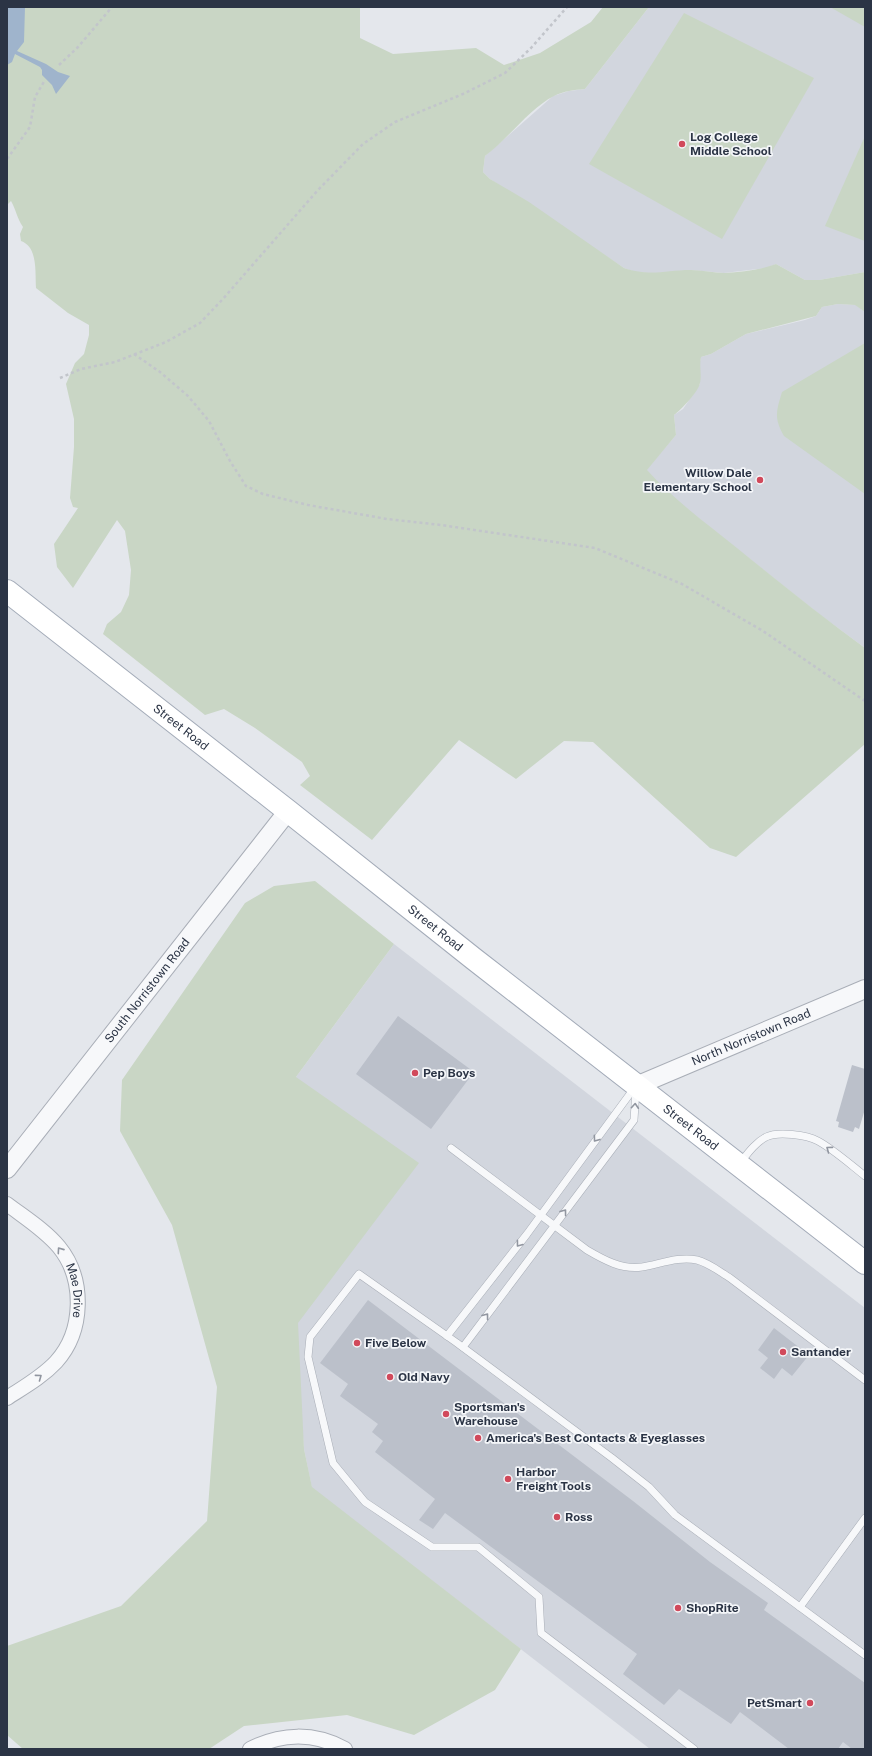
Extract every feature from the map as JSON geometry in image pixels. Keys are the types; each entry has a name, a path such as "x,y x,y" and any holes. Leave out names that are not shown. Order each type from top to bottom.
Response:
{"main road":[{"name":"Street Road","path":"7,591 288,811 474,960 864,1261"}],"street":[{"name":"South Norristown Road","path":"7,1169 209,913 251,856 288,811"},
{"name":"North Norristown Road","path":"636,1086 865,989"},
{"name":"Mae Drive","path":"7,1204 51,1238 59,1248 69,1264 74,1276 78,1301 73,1334 56,1362 42,1375 7,1398"},
{"path":"250,1749 267,1741 292,1736 305,1736 324,1740 345,1749"}],"lane":[{"path":"447,1336 541,1214 636,1086"},
{"path":"463,1347 634,1120 636,1086"},
{"path":"739,1164 756,1144 768,1136 781,1134 817,1140 864,1172"},
{"path":"451,1148 587,1250 605,1261 641,1267 682,1259 697,1260 708,1264 730,1278 865,1380"},
{"path":"694,1749 541,1633 539,1597 478,1547 432,1547 365,1502 333,1463 308,1357 310,1337 359,1274 463,1347 612,1458 649,1487 675,1515 865,1655"},
{"path":"800,1608 865,1518"}],"path":[{"path":"59,65 78,47 112,7"},
{"path":"60,378 80,369 115,362 166,342 200,323 318,190 363,144 395,122 462,94 505,73 532,48 567,7"},
{"path":"7,159 30,127 35,97 45,80"},
{"path":"134,354 160,372 188,396 209,421 246,486 263,494 308,505 387,519 440,525 595,548 682,584 763,631 865,701"}],"shaded area":[{"name":"Log College Middle School","path":"649,7 865,7 865,272 819,280 805,280 776,264 766,268 724,273 691,270 660,274 635,272 624,268 490,179 483,172 485,156 553,96 569,91 585,89"},
{"name":"Willow Dale Elementary School","path":"838,304 856,305 865,312 865,648 819,614 693,514 664,490 646,470 676,435 674,415 683,409 700,384 699,366 701,357 711,354 746,334 805,320 816,316 822,307"},
{"path":"394,944 865,1308 865,1749 650,1749 312,1488 304,1449 294,1322 296,1077"}],"green space":[{"path":"7,7 360,7 360,38 393,54 476,48 504,65 540,53 591,22 603,7 649,7 585,89 558,94 536,108 485,156 483,172 490,179 529,202 624,268 634,271 650,273 691,270 725,273 764,268 776,264 805,280 819,280 865,272 865,312 855,305 838,304 822,307 816,316 746,334 711,354 701,357 701,380 699,386 689,400 674,415 676,435 647,470 690,511 800,599 865,648 865,744 736,857 710,848 593,742 564,741 516,779 459,740 372,840 300,785 310,776 302,762 255,728 224,709 205,715 103,634 107,624 121,612 129,595 131,570 125,531 117,520 73,588 57,567 54,544 78,508 73,507 70,498 74,447 74,419 66,384 75,363 84,354 89,335 89,325 68,313 36,288 33,254 26,244 21,241 20,234 23,227 11,201 7,205"},
{"path":"830,7 865,7 865,27"},
{"path":"684,13 814,78 722,239 589,164"},
{"path":"865,136 865,241 825,226"},
{"path":"865,343 865,494 784,436 777,419 777,415 782,392"},
{"path":"315,881 394,944 296,1077 419,1163 298,1323 304,1449 312,1487 521,1649 495,1690 414,1735 347,1715 244,1726 209,1749 23,1749 7,1735 7,1646 121,1606 207,1521 217,1387 172,1225 120,1131 122,1080 245,903 274,886"}],"water":[{"path":"7,7 25,7 24,42 17,51 46,64 58,72 70,76 56,94 52,85 42,75 42,70 40,67 15,54 12,62 7,65"}],"building":[{"name":"Pep Boys","path":"398,1016 474,1072 431,1129 356,1074"},
{"path":"852,1065 865,1069 865,1109 859,1129 855,1127 853,1132 838,1127 839,1122 836,1121"},
{"path":"368,1300 633,1501 710,1562 768,1603 764,1610 865,1683 865,1749 852,1749 843,1742 838,1749 789,1749 740,1712 731,1724 679,1689 664,1705 623,1674 637,1654 445,1513 433,1529 419,1520 435,1499 375,1452 383,1441 372,1432 378,1424 340,1396 348,1384 320,1363"},
{"name":"Santander","path":"774,1328 809,1355 792,1376 782,1368 774,1379 760,1368 768,1358 758,1350"}],"place":[{"name":"Log College Middle School","path":"682,144"},
{"name":"Willow Dale Elementary School","path":"760,480"},
{"name":"Pep Boys","path":"415,1073"},
{"name":"Five Below","path":"357,1343"},
{"name":"Santander","path":"783,1352"},
{"name":"Old Navy","path":"390,1377"},
{"name":"Sportsman's Warehouse","path":"446,1414"},
{"name":"America's Best Contacts & Eyeglasses","path":"478,1438"},
{"name":"Harbor Freight Tools","path":"508,1479"},
{"name":"Ross","path":"557,1517"},
{"name":"ShopRite","path":"678,1608"},
{"name":"PetSmart","path":"810,1703"}]}
